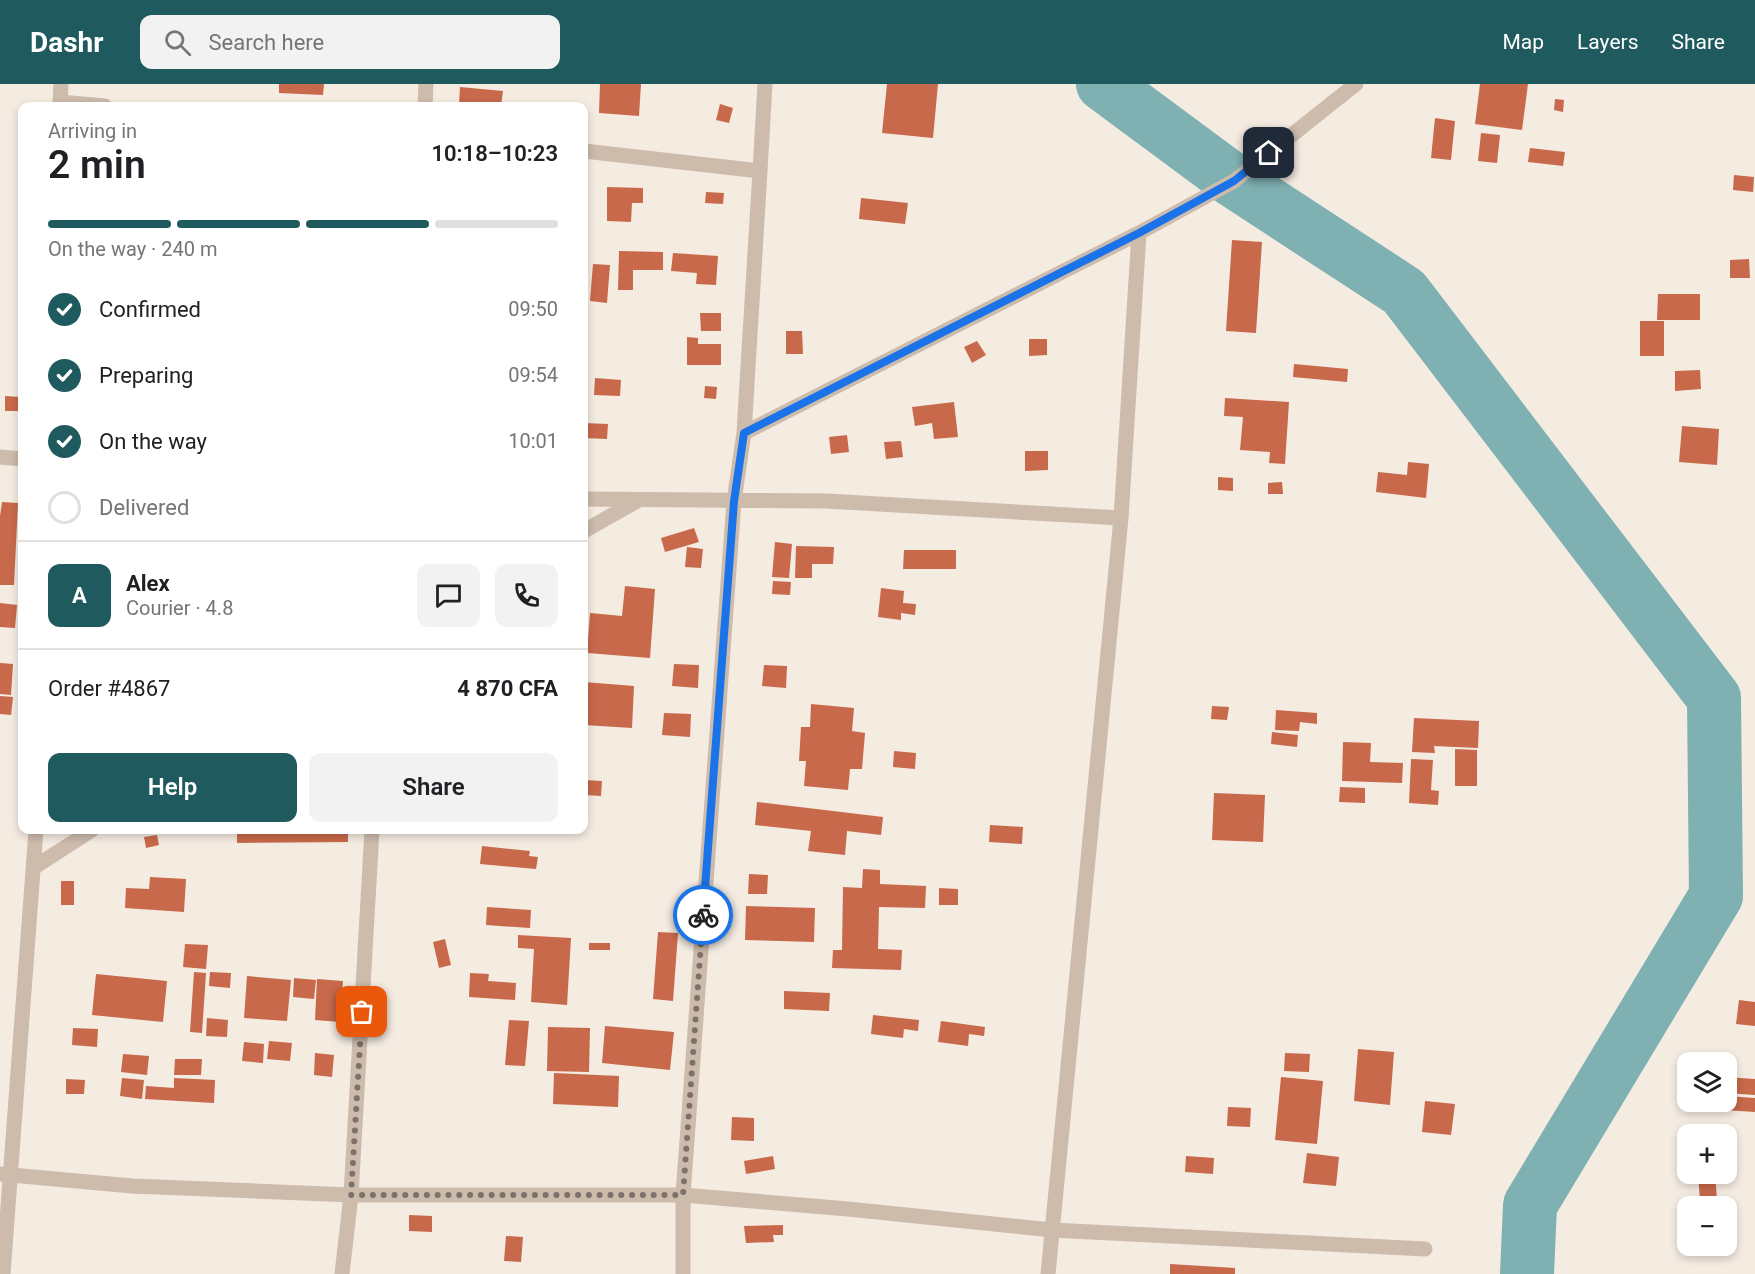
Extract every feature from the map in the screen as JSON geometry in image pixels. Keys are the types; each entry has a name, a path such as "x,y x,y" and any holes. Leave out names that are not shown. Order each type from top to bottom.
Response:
{"street":[{"path":"60,102 61,84"},
{"path":"425,102 426,84"},
{"path":"682,1274 683,1195 734,501 744,433 765,84"},
{"path":"744,433 1139,233 1234,181 1356,84"},
{"path":"588,151 760,171"},
{"path":"1048,1274 1120,518 1139,233"},
{"path":"0,457 18,459"},
{"path":"588,500 826,501 1120,518"},
{"path":"588,529 637,501"},
{"path":"3,1274 4,1175 36,834"},
{"path":"33,868 86,834"},
{"path":"342,1274 351,1195 372,834"},
{"path":"4,1175 132,1186 351,1195 683,1195 1052,1230 1425,1249"}],"building":[{"path":"279,84 324,84 323,95 279,93"},
{"path":"600,84 641,84 639,116 599,113"},
{"path":"887,84 938,84 933,138 882,133"},
{"path":"1480,84 1528,84 1522,130 1475,124"},
{"path":"460,87 503,91 502,102 459,102"},
{"path":"1555,99 1564,100 1563,112 1554,110"},
{"path":"720,104 733,108 729,123 716,120"},
{"path":"1435,118 1455,121 1451,160 1431,158"},
{"path":"1481,133 1500,135 1497,163 1478,161"},
{"path":"1530,148 1565,152 1563,166 1528,162"},
{"path":"1734,175 1754,177 1753,192 1733,190"},
{"path":"607,187 643,188 643,203 632,203 631,222 607,221"},
{"path":"706,192 724,193 723,204 705,203"},
{"path":"861,198 908,203 905,224 859,219"},
{"path":"1232,240 1262,242 1256,333 1226,331"},
{"path":"619,251 663,252 663,270 633,270 633,290 618,290"},
{"path":"673,253 718,256 716,285 696,284 697,273 671,271"},
{"path":"1749,259 1750,278 1730,278 1730,260"},
{"path":"593,264 610,265 607,303 590,301"},
{"path":"1658,294 1700,294 1700,320 1657,320"},
{"path":"700,313 721,313 721,331 701,331"},
{"path":"1640,321 1664,321 1664,356 1640,356"},
{"path":"786,331 802,331 803,354 786,354"},
{"path":"687,337 698,338 698,344 721,344 721,365 687,365"},
{"path":"1029,339 1047,339 1047,355 1029,356"},
{"path":"977,341 986,355 972,363 964,347"},
{"path":"1294,364 1348,369 1347,382 1293,377"},
{"path":"1700,370 1701,389 1675,391 1675,371"},
{"path":"595,378 621,380 620,396 594,395"},
{"path":"705,386 717,387 716,399 704,398"},
{"path":"5,396 18,397 18,411 5,411"},
{"path":"1225,398 1289,402 1285,464 1269,463 1270,452 1240,450 1243,417 1224,416"},
{"path":"954,402 958,437 934,439 932,423 915,426 912,407"},
{"path":"588,423 608,424 607,439 588,438"},
{"path":"1682,426 1719,429 1717,465 1679,462"},
{"path":"847,435 849,452 831,454 829,437"},
{"path":"901,441 903,457 886,459 884,442"},
{"path":"1025,451 1048,451 1048,470 1025,471"},
{"path":"1408,462 1429,464 1426,498 1376,492 1378,472 1407,475"},
{"path":"1218,477 1233,478 1233,491 1218,490"},
{"path":"1282,482 1283,494 1268,494 1268,483"},
{"path":"2,502 18,503 14,585 0,585"},
{"path":"694,528 699,542 665,552 661,538"},
{"path":"775,542 792,544 789,578 772,577"},
{"path":"796,546 834,547 833,564 812,564 812,578 795,578"},
{"path":"687,547 703,549 701,568 685,567"},
{"path":"904,550 956,550 956,569 903,569"},
{"path":"773,581 791,582 790,595 772,594"},
{"path":"625,586 655,589 650,658 588,653 590,613 622,616"},
{"path":"881,588 904,591 903,603 916,604 915,615 901,613 901,620 878,617"},
{"path":"0,603 17,605 15,628 0,627"},
{"path":"0,663 13,664 11,695 0,694"},
{"path":"674,664 699,665 698,688 672,686"},
{"path":"764,665 787,666 786,688 762,686"},
{"path":"588,682 634,686 632,728 588,725"},
{"path":"0,696 13,697 11,715 0,714"},
{"path":"811,704 854,708 852,731 865,733 862,769 850,769 848,790 804,786 806,761 799,761 801,727 810,727"},
{"path":"1212,706 1229,707 1227,720 1211,719"},
{"path":"1276,710 1317,713 1317,724 1300,722 1299,731 1275,730"},
{"path":"664,713 691,714 690,737 662,735"},
{"path":"1414,718 1479,721 1478,748 1434,746 1435,753 1412,752"},
{"path":"1272,732 1298,735 1297,747 1271,744"},
{"path":"1343,742 1371,743 1370,762 1403,763 1402,783 1342,781"},
{"path":"1455,749 1477,750 1477,786 1455,786"},
{"path":"894,751 916,753 915,769 893,767"},
{"path":"1411,759 1433,760 1431,790 1439,791 1438,805 1409,803"},
{"path":"588,780 602,781 601,796 588,795"},
{"path":"1340,787 1365,788 1365,803 1339,802"},
{"path":"1214,793 1265,795 1263,842 1212,840"},
{"path":"757,802 883,817 881,835 847,831 845,855 808,851 811,831 755,825"},
{"path":"990,825 1023,827 1022,844 989,842"},
{"path":"237,834 348,834 348,842 237,843"},
{"path":"157,835 159,845 146,848 144,837"},
{"path":"482,846 530,851 529,856 538,857 536,869 480,864"},
{"path":"863,869 880,870 880,884 926,886 925,908 879,907 878,949 902,950 901,970 832,968 833,950 842,950 843,887 862,888"},
{"path":"749,874 768,875 767,894 748,894"},
{"path":"150,877 186,879 184,912 125,908 126,888 149,889"},
{"path":"61,881 74,881 74,905 61,905"},
{"path":"939,888 958,889 958,905 939,905"},
{"path":"746,906 815,908 814,942 745,940"},
{"path":"487,907 531,910 530,928 486,925"},
{"path":"658,932 678,933 673,1001 653,999"},
{"path":"518,935 571,938 567,1005 531,1002 534,949 518,948"},
{"path":"445,939 451,965 439,968 433,942"},
{"path":"589,943 610,943 610,950 589,950"},
{"path":"185,944 208,945 206,969 183,967"},
{"path":"194,972 206,973 202,1033 190,1032"},
{"path":"210,972 231,973 230,988 209,986"},
{"path":"470,973 489,974 488,981 516,983 515,1000 469,997"},
{"path":"96,974 167,981 163,1022 92,1015"},
{"path":"247,976 291,980 287,1021 244,1018"},
{"path":"294,978 316,980 314,999 293,997"},
{"path":"317,979 343,981 340,1022 315,1020"},
{"path":"784,991 830,993 829,1011 784,1009"},
{"path":"1739,1000 1755,1002 1755,1026 1736,1024"},
{"path":"873,1015 919,1020 918,1031 904,1029 903,1038 871,1034"},
{"path":"207,1018 228,1020 227,1037 206,1036"},
{"path":"509,1020 529,1021 525,1066 505,1065"},
{"path":"941,1021 985,1027 984,1036 969,1034 968,1046 938,1042"},
{"path":"605,1026 674,1032 670,1070 602,1063"},
{"path":"548,1027 590,1028 589,1072 547,1071"},
{"path":"73,1028 98,1029 97,1047 72,1045"},
{"path":"269,1041 292,1043 290,1061 267,1059"},
{"path":"244,1042 264,1044 263,1063 242,1061"},
{"path":"1358,1049 1394,1052 1390,1105 1354,1101"},
{"path":"315,1053 334,1055 332,1077 314,1075"},
{"path":"1285,1053 1310,1054 1309,1072 1284,1071"},
{"path":"123,1054 149,1056 147,1075 121,1072"},
{"path":"175,1059 202,1059 201,1075 174,1075"},
{"path":"554,1073 619,1076 618,1107 553,1104"},
{"path":"1281,1077 1323,1081 1317,1144 1275,1140"},
{"path":"122,1078 144,1080 142,1099 120,1096"},
{"path":"174,1078 215,1080 214,1103 145,1099 146,1086 174,1088"},
{"path":"1737,1078 1755,1079 1755,1095 1737,1094"},
{"path":"66,1079 85,1080 84,1094 66,1094"},
{"path":"1737,1097 1755,1098 1755,1112 1737,1111"},
{"path":"1425,1101 1455,1104 1451,1135 1422,1132"},
{"path":"1228,1107 1251,1108 1250,1127 1227,1126"},
{"path":"732,1117 754,1118 754,1141 731,1140"},
{"path":"1307,1153 1339,1157 1336,1186 1303,1183"},
{"path":"773,1156 775,1169 746,1174 744,1161"},
{"path":"1186,1156 1214,1158 1213,1174 1185,1172"},
{"path":"1699,1184 1716,1184 1717,1196 1700,1196"},
{"path":"409,1215 432,1216 432,1232 409,1231"},
{"path":"783,1225 783,1235 773,1235 774,1242 746,1243 744,1226"},
{"path":"506,1236 523,1237 521,1262 504,1261"},
{"path":"1170,1264 1235,1268 1235,1274 1170,1274"}],"waterway":[{"path":"1103,84 1234,181 1404,292 1714,698 1716,896 1530,1205 1527,1274"}],"way so far":[{"path":"362,1012 351,1195 683,1195 703,915"}],"route":[{"path":"703,915 734,501 744,433 1139,233 1234,181 1269,153"}]}
